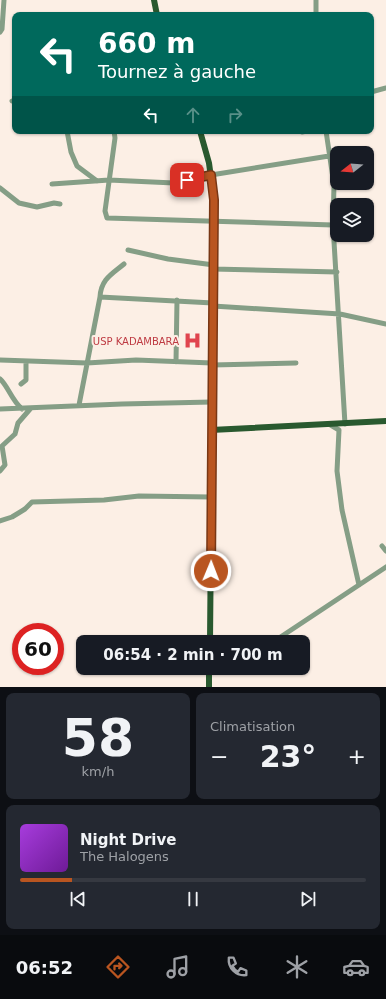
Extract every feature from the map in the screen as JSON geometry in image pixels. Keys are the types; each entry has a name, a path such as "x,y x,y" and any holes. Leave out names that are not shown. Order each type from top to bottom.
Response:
{"main road":[{"path":"154,0 156,12"},
{"path":"201,134 211,175 214,222 210,635"},
{"path":"211,430 386,421"},
{"path":"209,675 209,687"}],"street":[{"path":"0,32 2,29 4,0"},
{"path":"316,0 316,12"},
{"path":"374,91 386,88"},
{"path":"68,134 71,152 78,166 97,180"},
{"path":"114,134 105,211 107,218 330,225"},
{"path":"326,134 334,185 334,198"},
{"path":"52,184 97,180 174,183 211,175 329,156"},
{"path":"0,188 19,203 37,207 54,203 60,204"},
{"path":"335,242 345,424"},
{"path":"128,250 214,267 337,272"},
{"path":"79,405 102,284 107,277 124,264"},
{"path":"100,297 127,300 177,300 213,305 340,314 386,324"},
{"path":"176,362 177,300"},
{"path":"1,361 87,363 136,360 212,364 296,363"},
{"path":"21,384 26,380 26,362"},
{"path":"0,379 15,398 17,405 22,409"},
{"path":"0,410 79,405 212,402"},
{"path":"0,471 5,465 1,447 15,434 18,423 31,408"},
{"path":"328,423 339,430 336,471 342,510 359,585"},
{"path":"0,521 12,517 25,509 32,502 104,500 139,496 211,498"},
{"path":"382,546 386,551"},
{"path":"284,635 386,567"}],"place":[{"name":"USP KADAMBARA","path":"192,341"}],"route":[{"path":"187,180 211,175 214,200 211,571"}]}
